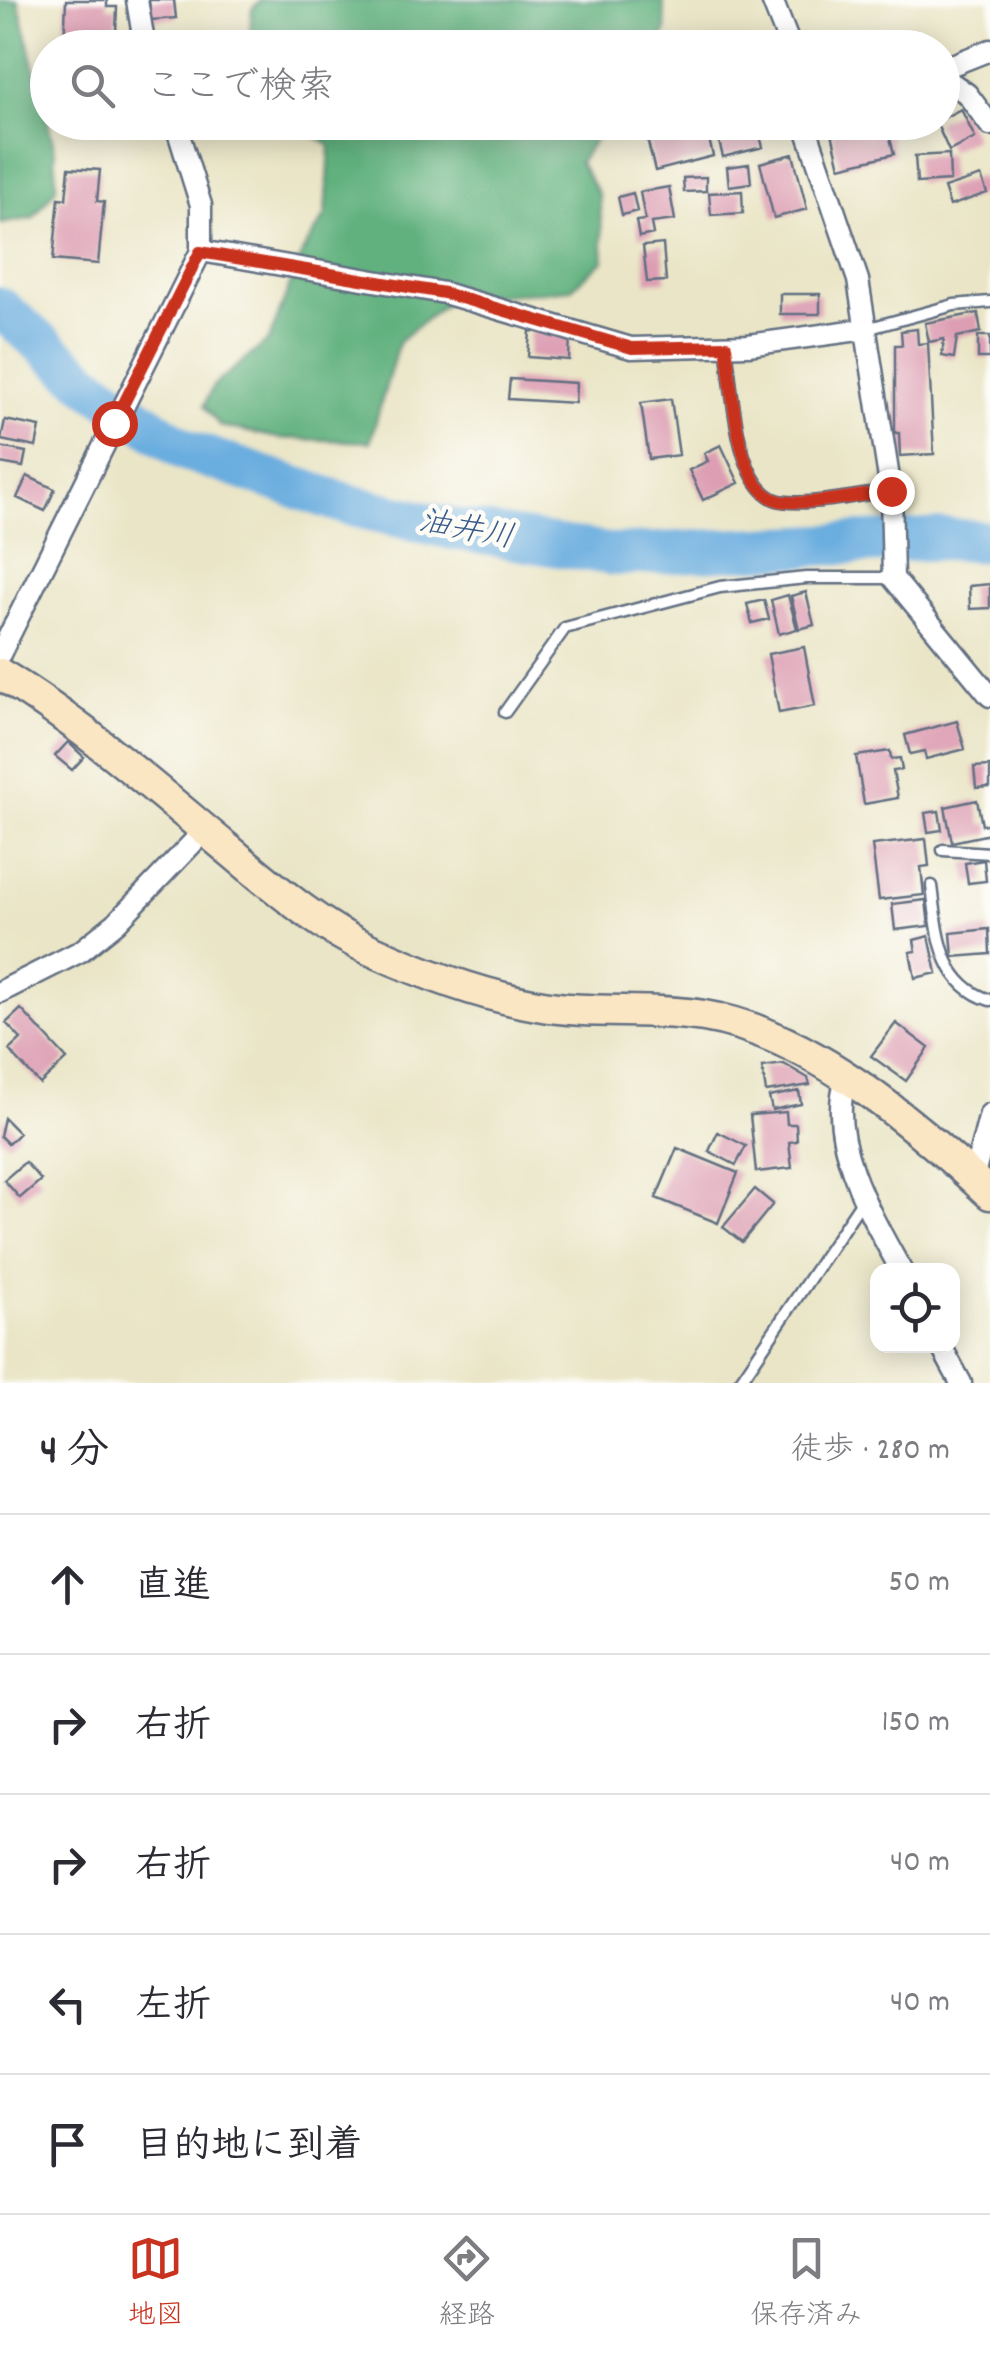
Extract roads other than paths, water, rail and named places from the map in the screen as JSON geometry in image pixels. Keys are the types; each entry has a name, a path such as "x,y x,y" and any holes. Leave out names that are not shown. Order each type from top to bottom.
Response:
{"street":[{"path":"137,0 142,30"},
{"path":"772,0 783,30"},
{"path":"960,64 990,50"},
{"path":"960,88 990,125"},
{"path":"0,654 200,252 201,205 181,140"},
{"path":"810,140 858,280 892,498 894,578 990,696"},
{"path":"200,252 444,293 632,348 726,346 866,329"},
{"path":"0,674 132,770 280,892 367,948 442,979 539,1006 704,1016 794,1047 846,1079 984,1181"},
{"path":"0,992 81,951 116,923 205,830"},
{"path":"846,1079 840,1113 863,1200 896,1263"},
{"path":"984,1181 990,1114"},
{"path":"945,1353 961,1383"}],"lane":[{"path":"866,329 954,305 990,302"},
{"path":"726,346 744,460 764,491 775,500 892,498"},
{"path":"505,712 565,628 720,587 806,578 894,578"},
{"path":"943,850 990,852"},
{"path":"932,886 946,963 971,994 990,1000"},
{"path":"740,1383 863,1200"}],"waterway":[{"name":"油井川","path":"0,308 88,383 185,450 349,505 453,529 615,555 946,539 990,542"}]}
